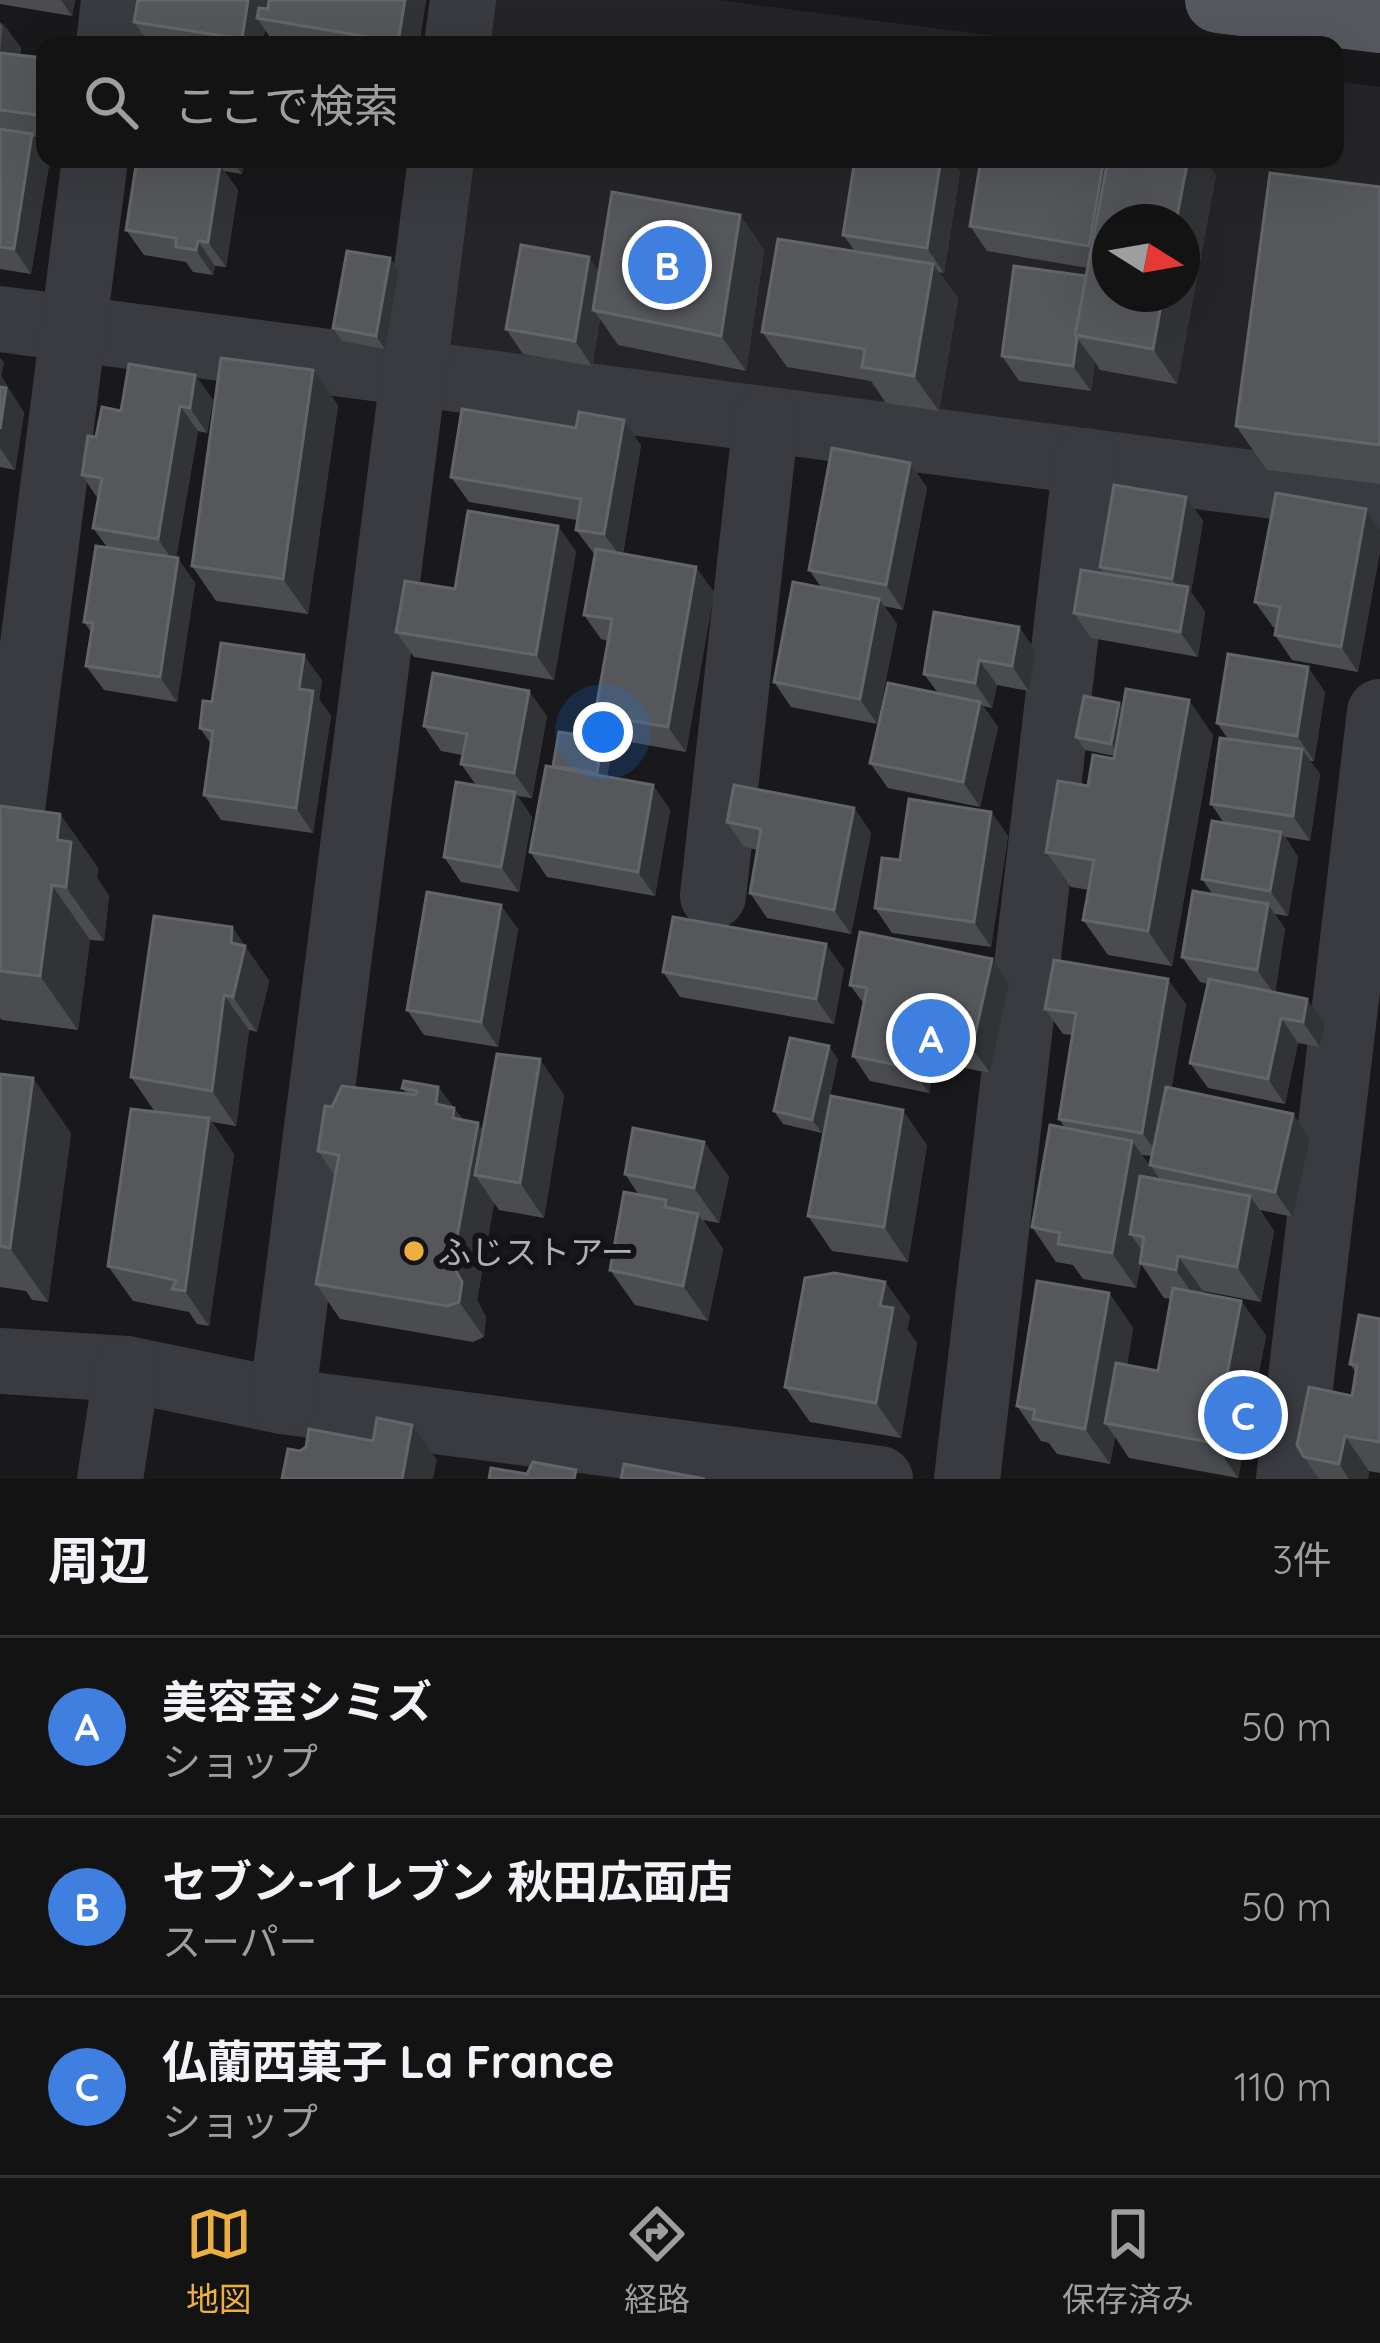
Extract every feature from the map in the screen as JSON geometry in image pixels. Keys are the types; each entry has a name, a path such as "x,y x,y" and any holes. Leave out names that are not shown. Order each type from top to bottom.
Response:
{"main road":[{"path":"1218,0 1380,20"}],"street":[{"path":"110,36 114,0"},
{"path":"458,36 463,0"},
{"path":"10,825 94,168"},
{"path":"282,1401 440,168"},
{"path":"0,319 1380,500"},
{"path":"713,896 766,420"},
{"path":"968,1479 1086,461"},
{"path":"1289,1479 1380,712"},
{"path":"0,1361 128,1370 282,1401 880,1479"},
{"path":"110,1479 128,1370"}],"shaded area":[{"path":"495,0 718,0 993,36 489,36"},
{"path":"1344,82 1380,87 1380,484 438,360 469,168 1344,168"}],"building":[{"path":"138,0 248,0 242,36 134,22"},
{"path":"269,0 405,0 399,36 363,36 257,18 259,8 268,9"},
{"path":"0,53 36,57 36,115 0,110"},
{"path":"0,129 32,134 14,249 0,247"},
{"path":"136,168 220,168 208,242 198,241 196,250 176,247 176,238 126,230"},
{"path":"854,168 940,168 927,248 843,235"},
{"path":"980,168 1102,168 1096,204 1092,204 1089,246 970,226"},
{"path":"1106,168 1186,168 1179,204 1100,204"},
{"path":"1270,173 1380,187 1380,445 1236,426"},
{"path":"612,192 740,215 721,336 593,310"},
{"path":"778,239 933,264 914,376 862,367 865,349 762,332"},
{"path":"1092,244 1092,312 1160,312 1153,349 1075,335"},
{"path":"521,245 589,257 575,341 506,329"},
{"path":"347,251 390,258 376,336 333,328"},
{"path":"1014,266 1086,276 1073,366 1002,356"},
{"path":"221,358 313,370 283,579 192,566"},
{"path":"129,364 195,375 190,408 180,406 158,539 93,528 102,478 82,475 88,436 96,437 102,407 121,411"},
{"path":"0,387 6,388 0,429"},
{"path":"462,409 576,428 579,412 624,420 604,534 576,530 581,499 451,477"},
{"path":"832,448 910,463 886,585 809,570"},
{"path":"1114,485 1186,497 1172,579 1100,567"},
{"path":"1276,493 1366,509 1341,647 1275,635 1280,607 1255,602"},
{"path":"468,511 558,526 536,655 396,632 405,581 455,589"},
{"path":"96,546 178,558 160,677 86,666 93,623 84,622"},
{"path":"596,549 696,567 668,727 595,714 612,619 584,615"},
{"path":"1081,570 1188,587 1180,632 1074,613"},
{"path":"793,582 879,599 860,699 774,682"},
{"path":"934,612 1019,627 1012,666 979,660 975,683 924,674"},
{"path":"221,643 304,655 299,689 313,691 296,808 204,795 213,731 200,728 203,701 212,702"},
{"path":"1228,654 1308,667 1297,736 1217,723"},
{"path":"433,673 529,691 514,773 461,764 467,734 424,726"},
{"path":"888,683 980,702 963,782 870,763"},
{"path":"1126,689 1189,700 1148,931 1083,920 1094,860 1046,852 1058,781 1088,786 1093,755 1114,759"},
{"path":"1084,696 1119,703 1111,744 1076,737"},
{"path":"559,732 602,739 597,773 553,766"},
{"path":"1220,738 1302,749 1293,816 1211,804"},
{"path":"546,766 653,785 638,872 530,852"},
{"path":"456,782 515,792 501,867 444,857"},
{"path":"734,785 854,808 834,910 750,893 761,829 727,822"},
{"path":"909,799 991,812 974,922 875,908 882,858 900,860"},
{"path":"0,806 60,814 57,840 71,842 66,887 52,885 40,976 0,971"},
{"path":"1212,821 1281,832 1270,891 1202,879"},
{"path":"1193,891 1268,904 1257,970 1182,957"},
{"path":"427,892 501,905 481,1022 407,1010"},
{"path":"154,916 232,927 231,943 245,946 233,997 224,995 212,1091 131,1077"},
{"path":"673,917 826,944 816,999 663,972"},
{"path":"860,932 992,959 972,1048 918,1037 911,1068 853,1056 867,988 850,985"},
{"path":"1054,960 1168,979 1142,1133 1059,1119 1076,1013 1045,1009"},
{"path":"1209,979 1307,999 1303,1022 1281,1018 1268,1079 1190,1063"},
{"path":"790,1038 829,1046 812,1120 774,1111"},
{"path":"497,1054 540,1059 520,1183 475,1175"},
{"path":"0,1074 33,1078 10,1248 0,1246"},
{"path":"404,1081 438,1087 436,1104 454,1108 453,1118 478,1123 452,1264 462,1282 459,1302 448,1306 316,1284 339,1155 318,1151 325,1106 332,1107 342,1086 416,1095 417,1091 402,1088"},
{"path":"1166,1087 1293,1114 1275,1192 1150,1165"},
{"path":"831,1096 903,1110 884,1227 808,1216"},
{"path":"131,1109 209,1118 185,1291 172,1289 176,1280 108,1266"},
{"path":"1050,1125 1132,1141 1112,1253 1058,1244 1060,1233 1032,1227"},
{"path":"633,1128 704,1142 694,1188 625,1174"},
{"path":"1140,1176 1250,1196 1237,1267 1178,1256 1176,1270 1140,1263 1144,1237 1130,1234"},
{"path":"624,1192 666,1200 665,1207 698,1214 683,1286 610,1270"},
{"path":"834,1273 885,1282 880,1306 893,1308 876,1403 785,1387 805,1278"},
{"path":"1037,1281 1109,1293 1085,1429 1033,1419 1035,1410 1017,1406"},
{"path":"1173,1288 1241,1301 1214,1443 1105,1423 1116,1363 1158,1371"},
{"path":"1359,1315 1380,1319 1380,1442 1345,1436 1339,1464 1304,1457 1297,1445 1309,1387 1352,1396 1357,1365 1350,1364"},
{"path":"377,1418 412,1425 402,1479 282,1479 288,1449 306,1447 309,1429 373,1441"},
{"path":"533,1462 576,1470 574,1479 489,1479 491,1468 527,1474"},
{"path":"624,1464 705,1479 621,1479"}],"place":[{"name":"セブン-イレブン 秋田広面店","path":"667,265"},
{"name":"美容室シミズ","path":"931,1038"},
{"name":"ふじストアー","path":"414,1251"},
{"name":"仏蘭西菓子 La France","path":"1243,1415"}]}
